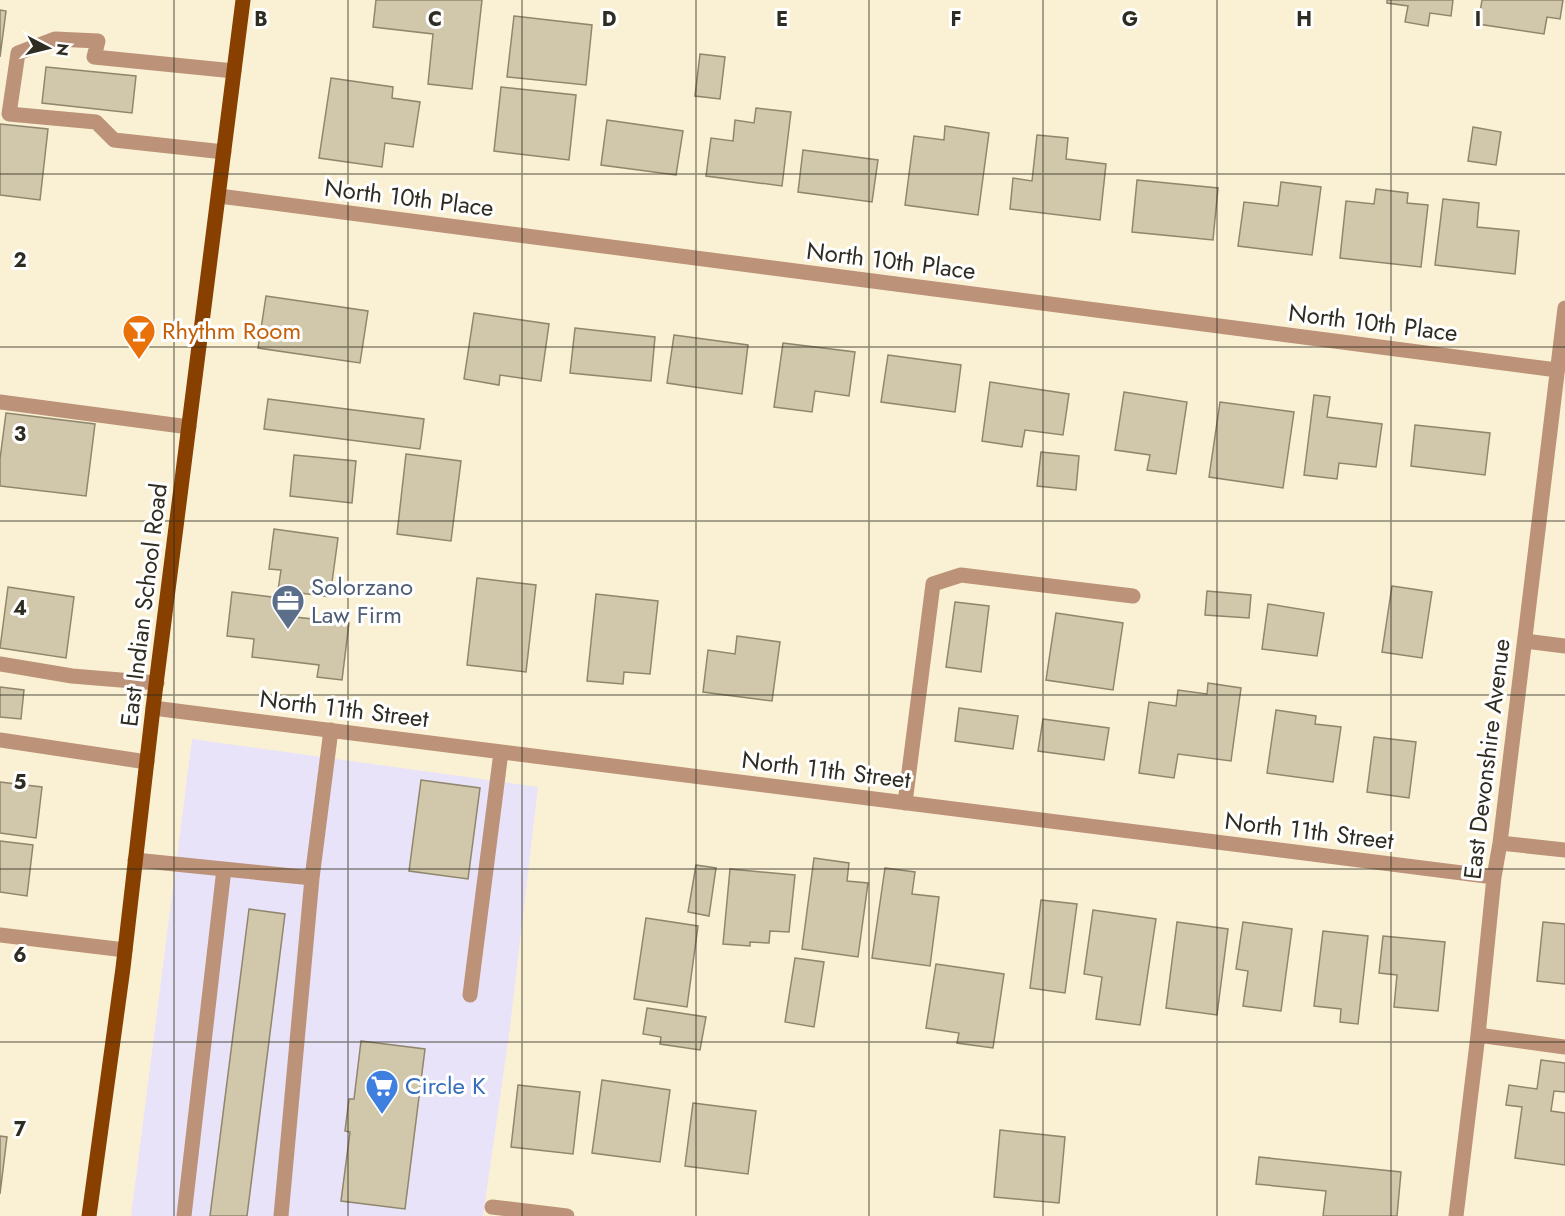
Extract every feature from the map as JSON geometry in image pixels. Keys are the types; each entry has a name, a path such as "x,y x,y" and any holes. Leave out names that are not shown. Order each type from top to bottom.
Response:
{"main road":[{"name":"East Indian School Road","path":"89,1216 125,950 153,708 243,0"}],"street":[{"path":"224,152 114,140 96,122 9,114 18,53 55,39 98,41 94,57 234,70"},
{"name":"North 10th Place","path":"219,196 1557,370"},
{"name":"East Devonshire Avenue","path":"1456,1216 1494,877 1565,308"},
{"path":"0,402 189,427"},
{"path":"1549,444 1565,446"},
{"path":"905,803 933,584 961,575 1133,597"},
{"path":"1525,641 1565,646"},
{"path":"0,664 72,676 157,683"},
{"name":"North 11th Street","path":"153,708 1494,877"},
{"path":"281,1216 312,878 331,730"},
{"path":"0,740 147,762"},
{"path":"470,995 501,752"},
{"path":"1500,843 1565,850"},
{"path":"135,860 312,878"},
{"path":"184,1216 224,869"},
{"path":"0,935 125,950"},
{"path":"1478,1035 1565,1047"},
{"path":"492,1207 567,1216"}],"shaded area":[{"path":"192,739 538,787 509,1035 483,1216 131,1216"}],"building":[{"path":"376,0 482,0 472,89 428,84 433,34 373,27"},
{"path":"1387,0 1453,0 1451,16 1430,13 1428,26 1405,22 1408,6 1387,3"},
{"path":"1482,0 1563,0 1560,19 1547,17 1544,34 1478,24"},
{"path":"0,10 6,11 0,57"},
{"path":"514,16 592,25 586,85 507,77"},
{"path":"700,54 725,57 720,99 695,96"},
{"path":"46,67 136,76 132,113 42,103"},
{"path":"331,78 393,87 392,98 420,102 413,147 385,143 382,167 319,158"},
{"path":"501,87 576,95 569,160 494,151"},
{"path":"756,108 791,112 782,186 706,176 711,138 733,141 735,120 754,123"},
{"path":"607,120 683,131 676,175 601,165"},
{"path":"0,124 48,129 40,200 0,195"},
{"path":"945,126 989,133 978,215 905,205 914,136 944,140"},
{"path":"1473,127 1501,132 1496,165 1468,161"},
{"path":"1037,135 1068,138 1066,159 1106,164 1100,220 1010,209 1013,178 1032,181"},
{"path":"803,150 878,160 872,202 798,192"},
{"path":"1137,180 1218,188 1213,240 1132,232"},
{"path":"1281,182 1321,187 1312,255 1238,246 1244,202 1278,206"},
{"path":"1376,189 1408,193 1407,203 1428,205 1421,267 1340,258 1346,201 1374,204"},
{"path":"1443,199 1479,203 1477,227 1519,231 1515,274 1435,265"},
{"path":"266,296 368,311 360,363 258,348"},
{"path":"474,313 549,324 541,381 500,375 499,385 464,379"},
{"path":"575,328 655,337 651,381 570,373"},
{"path":"674,335 748,345 742,394 667,383"},
{"path":"783,343 855,352 849,396 815,391 812,412 774,407"},
{"path":"888,355 961,365 955,412 881,402"},
{"path":"990,382 1069,394 1063,435 1025,430 1022,447 982,441"},
{"path":"1124,392 1187,402 1176,474 1147,470 1150,455 1115,450"},
{"path":"1314,395 1330,397 1327,417 1382,424 1376,467 1339,463 1337,479 1304,475"},
{"path":"268,399 424,419 420,449 264,429"},
{"path":"1220,402 1294,412 1283,488 1209,477"},
{"path":"6,413 95,424 86,496 0,486 0,459"},
{"path":"1415,425 1490,433 1485,475 1411,466"},
{"path":"1041,452 1079,456 1076,490 1037,486"},
{"path":"406,454 461,461 451,541 397,534"},
{"path":"294,455 356,461 352,503 290,496"},
{"path":"274,529 338,538 330,597 278,590 281,570 269,569"},
{"path":"477,578 536,585 526,672 467,665"},
{"path":"1392,586 1432,592 1422,658 1382,652"},
{"path":"8,587 74,597 66,658 0,648"},
{"path":"1207,591 1251,595 1249,618 1205,615"},
{"name":"Solorzano Law Firm","path":"232,592 288,599 286,616 349,623 342,680 317,677 319,665 252,657 254,639 227,636"},
{"path":"596,594 658,601 650,674 624,672 623,684 587,681"},
{"path":"955,602 989,606 981,672 946,667"},
{"path":"1268,604 1324,613 1317,656 1262,649"},
{"path":"1056,613 1123,623 1113,690 1046,680"},
{"path":"737,636 780,642 772,701 703,692 708,650 735,654"},
{"path":"1208,683 1241,688 1231,761 1178,754 1174,778 1139,773 1149,702 1176,706 1178,690 1207,694"},
{"path":"0,687 24,690 21,719 0,717"},
{"path":"959,708 1018,716 1013,749 955,741"},
{"path":"1276,710 1316,716 1315,724 1341,727 1333,782 1267,773"},
{"path":"1043,719 1109,728 1104,760 1038,751"},
{"path":"1374,737 1416,742 1409,798 1367,792"},
{"path":"421,780 480,788 468,879 409,871"},
{"path":"0,782 42,787 36,838 0,833"},
{"path":"0,841 33,845 27,896 0,892"},
{"path":"814,858 849,863 847,881 868,883 858,957 802,949"},
{"path":"696,865 716,868 709,916 688,912"},
{"path":"885,868 915,872 912,894 939,897 930,966 872,958"},
{"path":"730,869 795,875 789,932 770,931 769,943 750,942 750,946 723,944"},
{"path":"1041,900 1077,904 1065,993 1030,988"},
{"path":"249,909 285,914 247,1216 210,1216"},
{"path":"1093,910 1156,919 1140,1025 1096,1019 1102,977 1084,974"},
{"path":"646,918 698,926 687,1007 634,999"},
{"path":"1177,922 1228,929 1217,1015 1166,1008"},
{"path":"1243,922 1292,929 1281,1011 1243,1006 1248,971 1236,969"},
{"path":"1543,922 1565,924 1565,984 1537,981"},
{"path":"1323,931 1368,936 1358,1024 1340,1022 1341,1009 1314,1006"},
{"path":"1383,936 1445,942 1438,1011 1394,1007 1397,975 1379,973"},
{"path":"795,958 824,962 814,1027 785,1022"},
{"path":"936,964 1004,974 993,1048 957,1043 959,1033 926,1028"},
{"path":"647,1008 706,1017 700,1050 660,1044 661,1037 643,1034"},
{"name":"Circle K","path":"361,1041 425,1049 405,1209 341,1201 350,1132 345,1131 349,1099 354,1099"},
{"path":"1541,1060 1565,1063 1565,1092 1554,1091 1551,1111 1565,1113 1565,1165 1515,1158 1522,1107 1506,1105 1509,1085 1537,1089"},
{"path":"602,1080 670,1090 660,1162 592,1153"},
{"path":"518,1085 580,1092 573,1154 511,1147"},
{"path":"693,1103 756,1111 748,1174 685,1166"},
{"path":"1000,1130 1065,1137 1059,1203 994,1197"},
{"path":"0,1136 7,1137 0,1194"},
{"path":"1259,1157 1401,1172 1397,1216 1323,1216 1326,1191 1256,1184"}],"place":[{"name":"Rhythm Room","path":"139,360"},
{"name":"Solorzano Law Firm","path":"288,630"},
{"name":"Circle K","path":"382,1115"}]}
